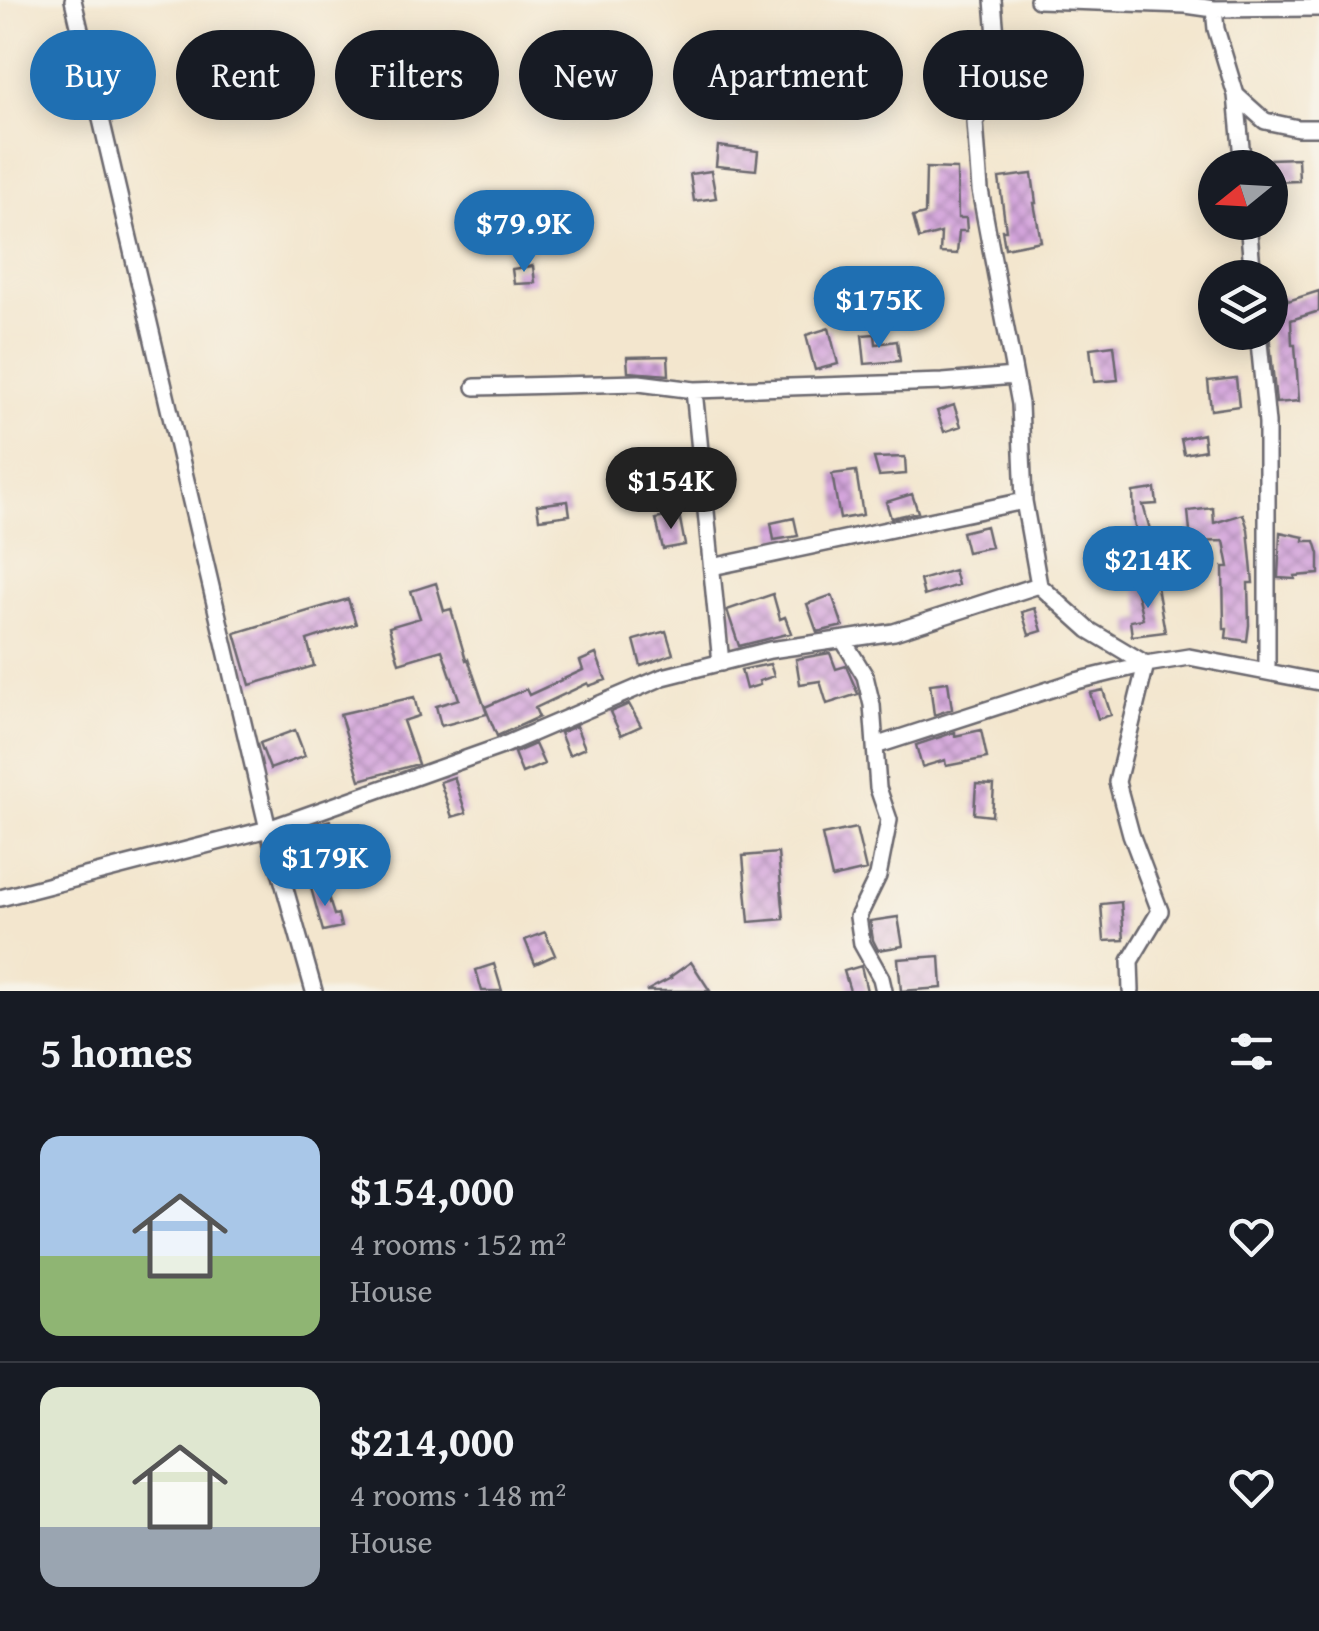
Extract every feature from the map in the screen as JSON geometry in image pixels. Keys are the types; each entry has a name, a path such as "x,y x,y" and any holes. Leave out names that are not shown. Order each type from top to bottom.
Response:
{"street":[{"path":"73,0 268,829 314,991"},
{"path":"992,0 999,72 995,88 976,122 980,190 1020,404 1024,500 1039,585 1089,630 1146,664"},
{"path":"1038,0 1214,9 1319,8"},
{"path":"1214,9 1216,29 1236,95 1241,150"},
{"path":"1236,95 1265,121 1319,128"},
{"path":"1260,350 1266,424 1267,672"},
{"path":"475,387 640,383 694,390 1014,376"},
{"path":"694,390 721,663"},
{"path":"712,568 1024,500"},
{"path":"0,898 268,829 502,746 663,678 770,650 894,632 1039,585"},
{"path":"843,640 865,676 872,704 878,788 889,820 878,876 858,917 862,944 884,991"},
{"path":"875,746 1076,681 1189,657 1319,682"},
{"path":"1131,991 1130,961 1160,911 1131,834 1117,782 1146,664"}],"building":[{"path":"718,146 758,151 756,170 716,166"},
{"path":"1288,158 1298,158 1299,181 1288,181"},
{"path":"926,168 957,169 958,218 966,218 967,231 959,231 957,254 940,253 941,233 919,239 913,217 925,214"},
{"path":"711,171 716,198 694,201 690,174"},
{"path":"1032,174 1041,241 1005,248 999,178"},
{"path":"533,266 535,283 514,284 512,269"},
{"path":"844,289 852,317 837,322 829,293"},
{"path":"930,290 934,312 917,314 914,292"},
{"path":"1319,291 1319,311 1291,320 1299,401 1276,403 1271,350 1288,350 1288,301"},
{"path":"829,328 838,364 815,370 806,335"},
{"path":"875,334 876,344 897,341 900,361 865,364 862,335"},
{"path":"1114,345 1118,380 1094,382 1090,348"},
{"path":"668,356 669,375 628,372 627,357"},
{"path":"1236,378 1239,406 1211,410 1208,381"},
{"path":"954,405 961,426 944,432 937,411"},
{"path":"1203,434 1205,450 1184,454 1181,439"},
{"path":"905,457 906,474 879,476 874,458"},
{"path":"674,459 675,476 656,478 654,460"},
{"path":"856,471 863,515 840,519 832,474"},
{"path":"1155,489 1157,504 1143,505 1151,533 1138,536 1133,492"},
{"path":"912,494 918,512 891,518 886,502"},
{"path":"568,501 570,515 539,519 537,505"},
{"path":"1213,508 1214,523 1243,514 1248,529 1253,583 1248,583 1247,641 1226,638 1223,567 1229,567 1224,541 1191,542 1188,511"},
{"path":"679,514 685,545 663,549 656,519"},
{"path":"794,518 798,536 774,540 771,523"},
{"path":"986,526 991,547 967,552 962,532"},
{"path":"1280,532 1315,541 1319,574 1278,578"},
{"path":"954,570 958,585 924,596 920,580"},
{"path":"1156,581 1165,632 1132,636 1130,621 1143,619 1135,585"},
{"path":"436,583 444,611 451,609 487,714 441,726 436,706 459,699 442,650 399,663 389,627 420,618 411,591"},
{"path":"773,594 780,619 785,617 791,633 739,646 727,610"},
{"path":"832,595 843,626 817,632 807,604"},
{"path":"348,599 356,624 307,640 314,666 250,685 235,633"},
{"path":"1035,608 1042,631 1029,635 1022,612"},
{"path":"666,631 673,654 641,666 634,640"},
{"path":"830,653 836,669 846,666 858,694 827,704 820,681 800,684 796,659"},
{"path":"596,654 606,680 589,686 588,683 535,708 539,717 497,736 485,707 526,689 529,695 583,670 580,661"},
{"path":"770,664 774,676 746,689 741,670"},
{"path":"948,682 952,709 934,715 930,684"},
{"path":"1103,690 1111,715 1098,719 1090,693"},
{"path":"414,697 419,716 403,721 418,764 360,780 340,714"},
{"path":"629,704 641,726 621,735 610,712"},
{"path":"576,726 585,748 569,755 560,733"},
{"path":"295,730 305,756 270,769 260,743"},
{"path":"981,730 987,758 946,766 945,760 922,767 916,745 955,732 955,736"},
{"path":"535,744 544,764 522,773 514,753"},
{"path":"454,777 466,813 452,817 440,782"},
{"path":"976,784 994,785 992,816 974,814"},
{"path":"330,820 333,836 306,841 303,828"},
{"path":"856,828 866,870 832,878 822,835"},
{"path":"778,853 784,919 749,922 743,856"},
{"path":"350,854 355,874 330,879 326,859"},
{"path":"324,884 341,927 323,931 311,888"},
{"path":"1121,902 1124,940 1104,941 1101,904"},
{"path":"898,917 903,946 878,950 870,921"},
{"path":"545,932 555,955 535,964 525,940"},
{"path":"940,956 942,988 901,991 898,959"},
{"path":"691,962 710,991 646,991 671,978"},
{"path":"494,964 502,991 482,991 476,970"},
{"path":"861,966 867,991 850,991 844,971"}]}
